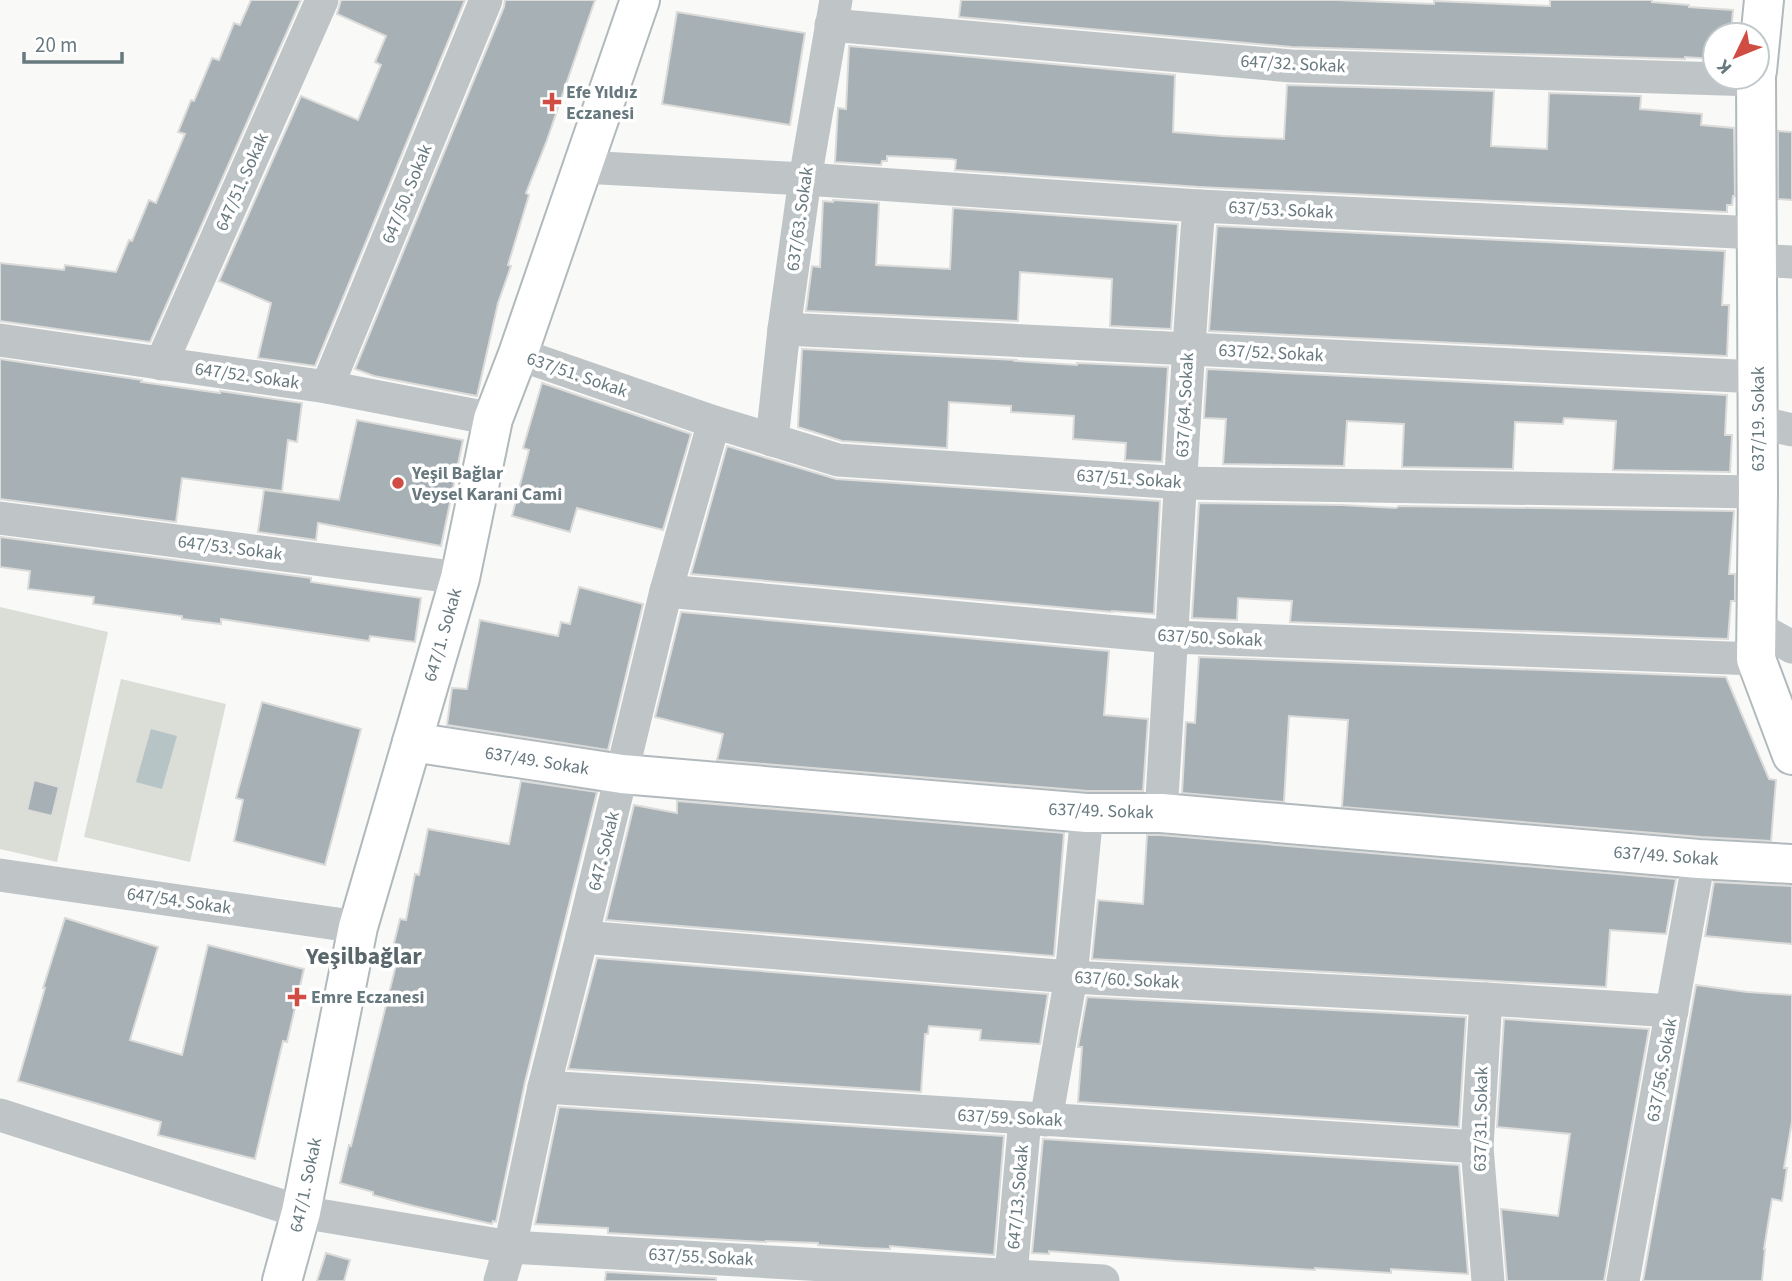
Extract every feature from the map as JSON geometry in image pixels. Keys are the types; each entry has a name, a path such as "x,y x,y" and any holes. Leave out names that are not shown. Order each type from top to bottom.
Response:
{"street":[{"name":"647/51. Sokak","path":"161,364 322,0"},
{"name":"647/50. Sokak","path":"327,387 486,0"},
{"name":"647/1. Sokak","path":"282,1281 301,1212 358,927 460,578 493,419 640,0"},
{"name":"637/19. Sokak","path":"1762,21 1764,0"},
{"name":"647/32. Sokak","path":"834,13 1290,66 1701,75"},
{"name":"637/63. Sokak","path":"772,440 784,328 805,180 834,13"},
{"name":"637/19. Sokak","path":"1758,91 1769,252 1758,377 1775,426 1758,492 1756,643 1792,755"},
{"name":"637/53. Sokak","path":"582,167 1199,206 1769,252"},
{"name":"637/64. Sokak","path":"1161,813 1199,206"},
{"name":"637/52. Sokak","path":"784,328 1758,377"},
{"name":"647/52. Sokak","path":"0,340 327,387 493,419"},
{"name":"637/51. Sokak","path":"518,354 714,422 838,460 1182,483 1758,492"},
{"name":"647. Sokak","path":"500,1281 510,1247 544,1087 666,591 714,422"},
{"name":"647/53. Sokak","path":"0,518 460,578"},
{"name":"637/50. Sokak","path":"666,591 1172,637 1756,643"},
{"path":"1756,643 1792,648"},
{"name":"637/49. Sokak","path":"412,742 622,774 1087,813 1161,813 1699,859 1792,864"},
{"name":"647/13. Sokak","path":"1011,1275 1036,1119 1071,977 1087,813"},
{"name":"637/56. Sokak","path":"1623,1281 1699,859"},
{"name":"647/54. Sokak","path":"0,875 358,927"},
{"name":"637/60. Sokak","path":"582,937 1071,977 1672,1011"},
{"name":"637/31. Sokak","path":"1486,999 1477,1147 1488,1281"},
{"name":"637/59. Sokak","path":"544,1087 1477,1147"},
{"name":"637/55. Sokak","path":"0,1115 301,1212 510,1247 1103,1281"}],"shaded area":[{"path":"0,607 108,632 57,862 0,849"},
{"path":"121,679 226,704 190,862 84,837"},
{"path":"151,729 177,736 162,789 136,782"}],"building":[{"path":"251,0 301,0 150,342 0,321 0,263 64,270 65,265 116,272 149,200 156,203 185,134 178,132 191,100 194,101 212,58 219,60 234,23 240,25"},
{"path":"341,0 465,0 315,366 258,358 271,303 219,281 301,96 358,120 381,65 375,62 386,36 337,14"},
{"path":"505,0 595,0 526,193 529,195 508,265 511,266 498,303 477,396 374,376 355,369 504,7"},
{"path":"961,0 1336,0 1550,6 1550,0 1652,0 1689,7 1733,10 1732,21 1701,21 1701,58 1685,59 1292,47 959,17"},
{"path":"677,12 805,33 790,125 662,104"},
{"path":"849,46 1175,75 1173,132 1222,136 1284,139 1287,85 1494,91 1491,146 1547,149 1549,93 1641,96 1640,109 1702,114 1701,125 1734,128 1735,196 1732,205 1727,205 1727,212 1200,187 955,170 956,160 952,159 887,156 887,161 882,161 881,165 835,162 838,108 846,109"},
{"path":"1778,131 1792,132 1792,200 1778,199"},
{"path":"823,201 879,203 876,265 950,269 953,208 1178,224 1171,329 1110,326 1112,279 1020,272 1018,321 806,311 812,266 820,267"},
{"path":"1217,226 1725,251 1722,305 1729,305 1727,356 1209,331"},
{"path":"802,349 1077,365 1168,367 1162,462 1125,460 1126,443 1073,439 1074,416 1011,412 1011,406 949,402 947,448 842,441 798,427"},
{"path":"0,359 142,380 141,382 302,403 297,442 288,440 282,491 182,478 176,522 0,499"},
{"path":"1207,369 1727,395 1725,435 1732,435 1730,472 1613,470 1616,421 1564,418 1563,424 1515,422 1513,469 1402,467 1404,424 1347,421 1344,466 1223,464 1226,419 1204,418"},
{"path":"542,383 691,434 663,530 577,508 570,532 512,516 529,450 523,448"},
{"name":"Yeşil Bağlar Veysel Karani Cami","path":"357,420 463,440 441,546 318,523 316,540 258,532 264,490 339,500"},
{"path":"727,446 836,479 1160,501 1154,614 691,574"},
{"path":"1199,503 1734,511 1729,574 1735,574 1735,601 1731,601 1728,639 1290,622 1292,601 1238,598 1237,620 1192,618"},
{"path":"0,537 311,578 311,582 421,598 415,642 370,636 369,641 221,619 221,624 182,619 182,616 93,604 94,597 28,589 30,571 0,567"},
{"path":"579,587 643,604 608,750 447,725 452,688 467,689 480,620 558,636 561,622 570,624"},
{"path":"681,612 1109,651 1104,715 1148,719 1143,791 1088,791 717,760 723,734 655,717"},
{"path":"1199,657 1726,677 1769,779 1776,780 1771,841 1342,807 1348,720 1289,716 1284,802 1182,793 1186,722 1195,723"},
{"path":"262,702 361,729 325,865 234,841 243,800 236,798"},
{"path":"34,780 59,787 52,816 27,810"},
{"path":"521,781 597,792 525,1082 496,1222 493,1221 492,1224 373,1195 373,1192 340,1183 399,953 392,951 400,919 406,920 428,829 509,844"},
{"path":"677,801 1064,833 1054,956 606,920 634,805 677,813"},
{"path":"1147,835 1676,879 1666,934 1610,930 1606,987 1092,959 1098,900 1143,904"},
{"path":"1714,882 1792,886 1792,944 1705,936"},
{"path":"65,918 158,947 130,1040 182,1055 208,945 304,969 287,1042 283,1041 255,1159 158,1135 161,1122 18,1081"},
{"path":"597,958 1048,994 1040,1044 980,1040 981,1030 929,1026 928,1034 925,1034 921,1092 568,1069"},
{"path":"1696,985 1792,995 1792,1121 1784,1168 1787,1168 1782,1201 1772,1199 1762,1281 1643,1281"},
{"path":"1087,997 1466,1017 1459,1127 1078,1102 1082,1047 1078,1047"},
{"path":"1504,1019 1649,1029 1604,1281 1507,1281 1501,1209 1558,1216 1570,1134 1497,1127"},
{"path":"559,1107 1004,1136 994,1255 890,1246 890,1249 865,1248 818,1243 608,1233 608,1228 535,1224"},
{"path":"1043,1139 1459,1165 1468,1274 1391,1269 1391,1273 1315,1270 1049,1251 1049,1254 1032,1253"},
{"path":"326,1253 350,1260 344,1281 317,1281"},
{"path":"606,1272 716,1278 716,1281 605,1281"}],"place":[{"name":"Efe Yıldız Eczanesi","path":"552,102"},
{"name":"Yeşil Bağlar Veysel Karani Cami","path":"398,483"},
{"name":"Emre Eczanesi","path":"297,997"}],"district":[{"name":"Yeşilbağlar","path":"364,956"}]}
